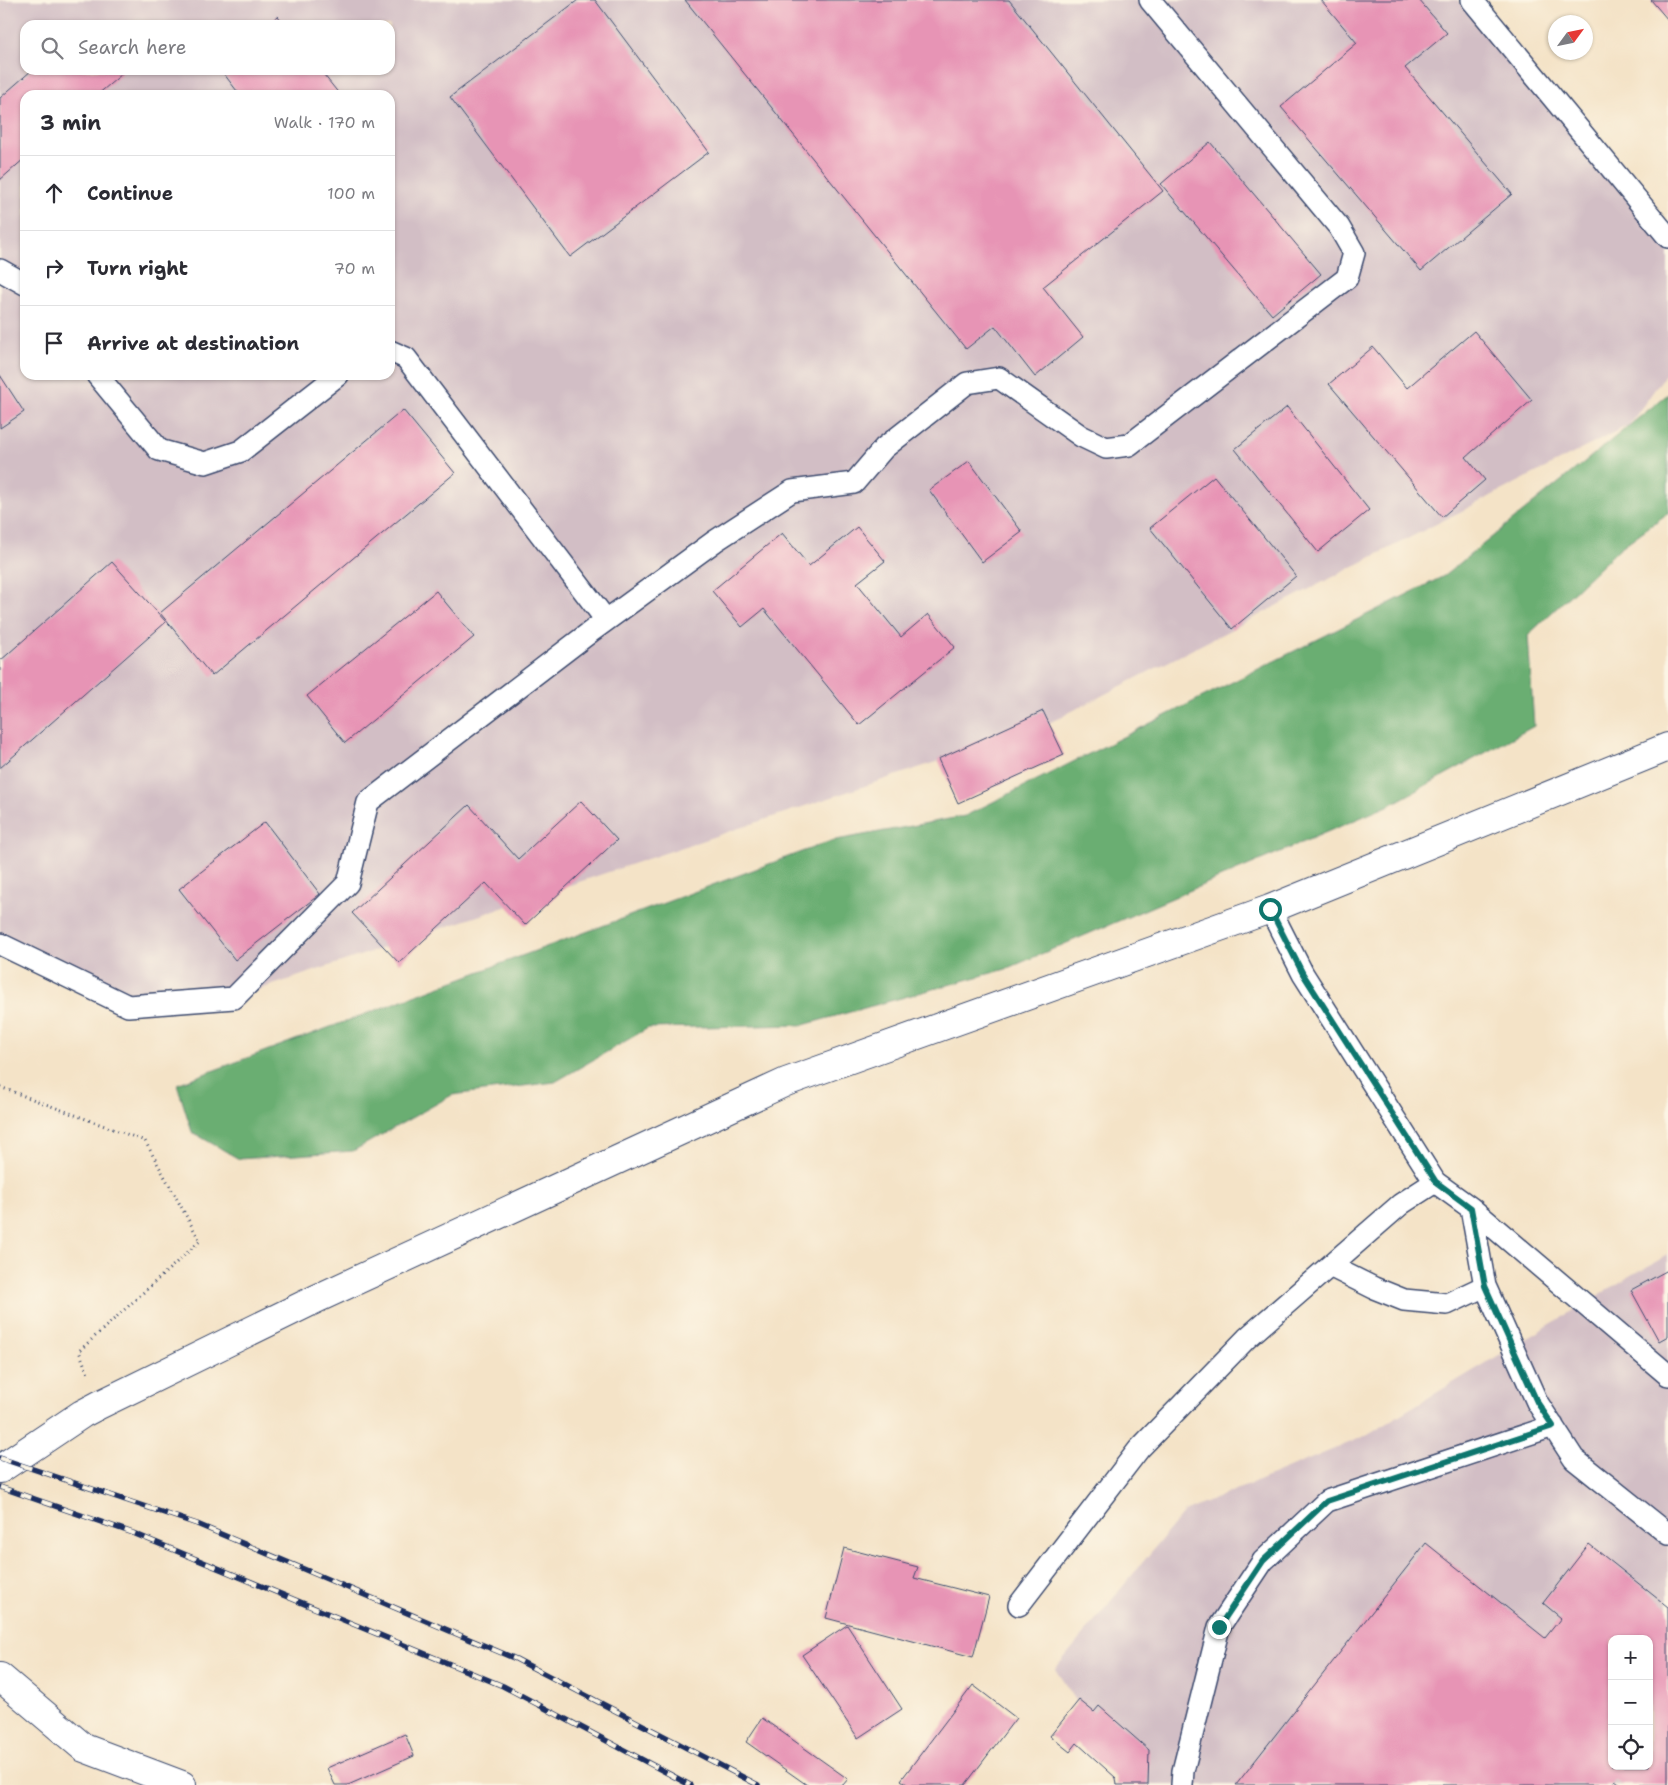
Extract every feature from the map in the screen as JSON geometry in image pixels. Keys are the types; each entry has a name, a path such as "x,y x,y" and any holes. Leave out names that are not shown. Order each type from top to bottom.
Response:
{"main road":[{"path":"0,1469 82,1414 99,1405 325,1295 786,1082 1270,909 1668,747"},
{"path":"0,1677 84,1748 182,1785"}],"lane":[{"path":"0,944 128,1006 234,998 348,883 368,802 606,620 715,541 792,491 854,483 884,448 967,383 999,378 1081,436 1106,448 1129,445 1347,278 1354,253 1339,227 1150,0"},
{"path":"1472,0 1668,236"},
{"path":"0,270 20,281"},
{"path":"395,353 406,358 606,620"},
{"path":"101,380 158,450 205,463 241,451 332,380"},
{"path":"1270,909 1303,974 1436,1182 1471,1208 1668,1375"},
{"path":"1019,1605 1139,1449 1247,1338 1400,1204 1436,1182"},
{"path":"1471,1208 1485,1286 1537,1402 1574,1459 1668,1534"},
{"path":"1330,1266 1374,1288 1404,1300 1448,1304 1485,1286"},
{"path":"1182,1785 1183,1771 1219,1627 1263,1561 1327,1501 1553,1426"}],"path":[{"path":"0,1087 145,1141 200,1241 79,1351 99,1405"}],"shaded area":[{"path":"0,0 1458,0 1668,240 1668,371 1629,425 1043,726 234,998 128,1006 0,944"},
{"path":"1668,1255 1668,1785 1132,1785 1055,1669 1184,1512 1363,1437"}],"green space":[{"path":"1668,394 1668,513 1620,548 1528,635 1534,726 1390,805 1006,969 803,1025 648,1028 555,1082 452,1095 353,1151 239,1159 192,1132 177,1084 831,841 965,816 1444,576"}],"building":[{"path":"578,0 595,0 709,152 570,257 450,97"},
{"path":"685,0 1009,0 1163,191 1043,287 1083,337 1035,377 995,326 966,349"},
{"path":"1321,0 1419,0 1447,33 1405,68 1512,194 1421,271 1281,107 1357,43"},
{"path":"1651,0 1668,0 1668,20"},
{"path":"278,16 281,20 273,20"},
{"path":"26,75 121,75 103,90 20,90 20,162 0,180 0,98"},
{"path":"225,75 324,75 336,90 236,90"},
{"path":"1210,142 1321,274 1272,315 1161,184"},
{"path":"1474,331 1532,400 1466,457 1485,480 1442,517 1329,384 1373,347 1407,388"},
{"path":"0,375 24,412 0,428"},
{"path":"1287,407 1369,510 1318,552 1235,449"},
{"path":"403,410 455,473 212,676 160,613"},
{"path":"969,461 1022,532 982,562 929,490"},
{"path":"1214,476 1296,576 1232,629 1150,528"},
{"path":"857,527 885,561 857,583 901,637 928,614 955,647 859,725 764,609 742,627 712,591 782,533 809,566"},
{"path":"112,562 166,622 0,768 0,661"},
{"path":"436,591 474,637 345,743 307,696"},
{"path":"1043,711 1064,755 958,803 938,759"},
{"path":"581,801 617,840 525,925 486,883 399,963 352,913 469,805 518,859"},
{"path":"265,822 320,894 235,960 179,889"},
{"path":"1668,1270 1668,1336 1659,1341 1631,1290"},
{"path":"1426,1543 1545,1638 1561,1618 1543,1603 1589,1544 1668,1607 1668,1785 1622,1785 1615,1780 1611,1785 1236,1785"},
{"path":"844,1548 918,1567 914,1578 989,1597 973,1657 826,1618"},
{"path":"847,1625 902,1709 858,1738 802,1655"},
{"path":"973,1685 1016,1718 965,1785 908,1785 901,1780"},
{"path":"1079,1700 1094,1712 1099,1706 1149,1750 1148,1785 1117,1785 1116,1778 1077,1743 1070,1752 1050,1736"},
{"path":"762,1718 848,1779 843,1785 807,1785 746,1742"},
{"path":"405,1734 414,1756 348,1785 335,1785 327,1768"}],"railway":[{"path":"0,1458 197,1524 516,1659 758,1785"},
{"path":"0,1487 133,1533 503,1686 690,1785"}],"route":[{"path":"1219,1627 1263,1561 1327,1501 1553,1426 1537,1402 1485,1286 1471,1208 1436,1182 1303,974 1270,909"}]}
